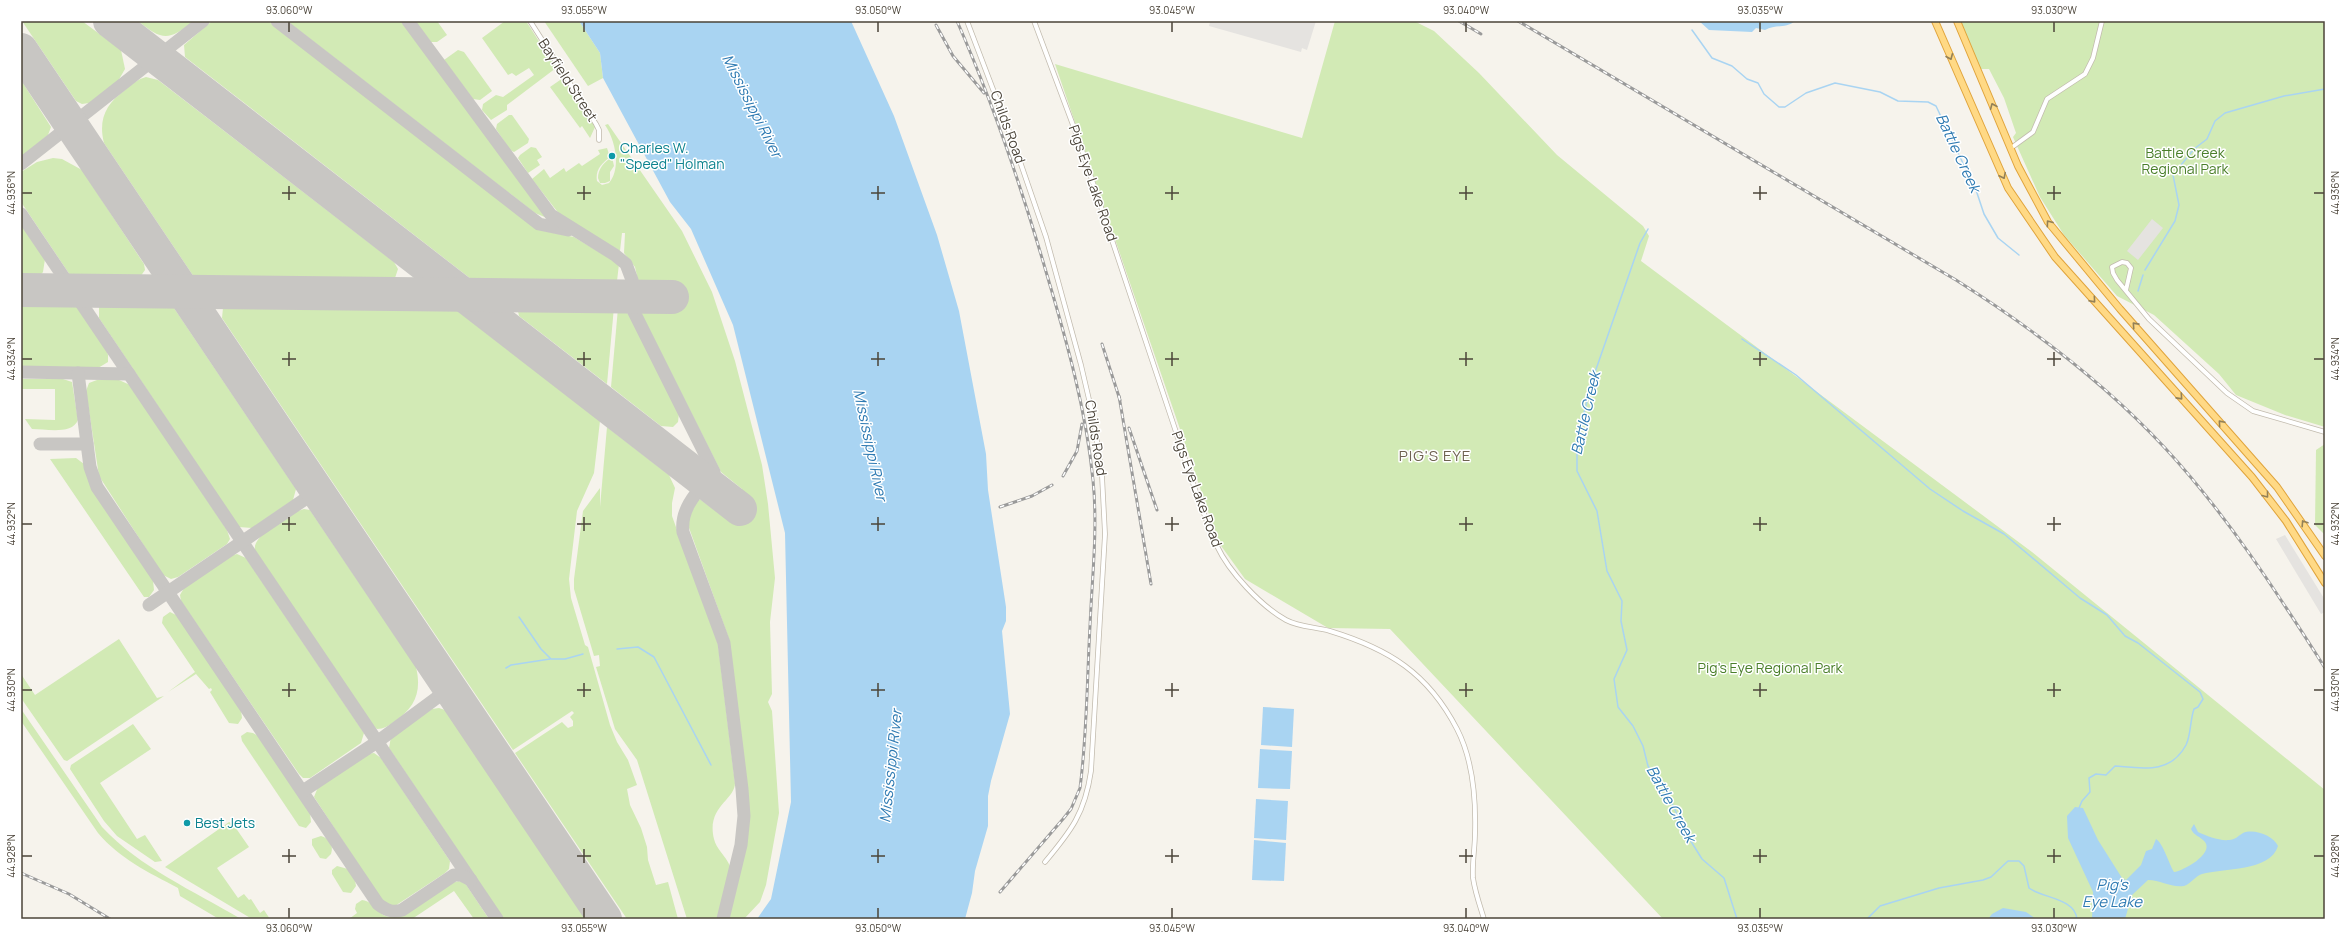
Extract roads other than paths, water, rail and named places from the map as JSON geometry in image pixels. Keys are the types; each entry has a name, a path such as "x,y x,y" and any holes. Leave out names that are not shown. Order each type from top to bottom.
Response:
{"highway":[{"path":"1934,21 2008,188 2055,257 2252,477 2286,521 2325,583"},
{"path":"1957,21 2011,148 2038,206 2048,222 2085,268 2273,482 2325,556"}],"street":[{"name":"Bayfield Street","path":"530,21 596,124 599,130 599,140"},
{"name":"Childs Road","path":"967,21 1015,147 1046,237 1088,392 1102,476 1105,562 1091,775 1086,802 1081,812 1062,841 1045,862"},
{"name":"Pigs Eye Lake Road","path":"1034,21 1079,141 1196,492 1217,547 1249,592 1287,621 1330,631 1383,650 1410,670 1444,706 1458,730 1467,755 1473,780 1476,816 1473,878 1484,919"},
{"path":"2011,148 2033,132 2046,99 2085,74 2093,58 2102,21"},
{"path":"2126,290 2131,268 2130,265 2122,262 2114,265 2112,270 2117,280 2149,319 2227,393 2253,410 2325,432"}],"water":[{"name":"Mississippi River","path":"579,21 851,21 894,116 937,235 959,311 986,454 988,490 1006,607 1006,621 1002,631 1010,714 991,781 988,796 988,826 975,871 972,893 965,919 757,919 771,899 791,802 785,533 733,325 691,229 670,202 603,78 600,53"},
{"path":"1699,21 1795,21 1788,25 1773,27 1765,30 1756,28 1752,32 1709,30"},
{"path":"1263,707 1294,709 1292,747 1261,745"},
{"path":"1260,749 1292,751 1290,789 1258,788"},
{"path":"1256,799 1288,801 1286,840 1254,838"},
{"name":"Pig's Eye Lake","path":"2075,807 2083,808 2098,840 2122,878 2126,880 2141,865 2146,851 2152,849 2156,839 2159,841 2174,872 2184,869 2202,857 2207,847 2205,842 2192,831 2191,829 2194,824 2198,832 2209,837 2231,840 2243,833 2258,832 2268,836 2276,842 2278,846 2273,854 2266,860 2256,865 2202,874 2184,886 2175,886 2148,880 2132,895 2125,919 2092,919 2093,892 2068,838 2067,816"},
{"path":"1254,840 1286,843 1284,881 1252,880"},
{"path":"2003,908 2026,912 2036,919 1988,919 1992,914"}],"waterway":[{"name":"Battle Creek","path":"1692,30 1712,58 1732,66 1747,79 1758,83 1764,94 1779,107 1785,107 1806,93 1835,83 1880,92 1898,101 1928,102 1936,106 1977,193 1984,214 1998,238 2019,255"},
{"name":"Battle Creek","path":"2145,270 2175,221 2179,205 2173,175 2194,149 2207,139 2215,121 2225,113 2284,96 2325,89"},
{"name":"Battle Creek","path":"1648,229 1640,243 1593,378 1577,440 1577,471 1597,511 1607,571 1622,601 1621,621 1627,650 1614,679 1618,707 1633,726 1643,746 1648,766 1665,789 1687,835 1702,859 1724,878 1737,919"},
{"name":"Battle Creek","path":"2138,291 2143,275"},
{"path":"1742,339 1796,375 1930,489 1963,511 2004,534 2080,598 2107,615 2125,636 2138,643 2200,692 2203,699 2198,707 2194,709 2188,741 2179,755 2172,761 2154,768 2115,766 2106,775 2096,774 2089,778 2090,792 2082,801 2079,808"},
{"path":"519,617 541,649 551,659 565,659 583,654"},
{"path":"617,649 638,647 654,657 711,765"},
{"path":"506,668 511,665 550,659"},
{"name":"Battle Creek","path":"1867,919 1880,906 1939,888 1983,880 1991,877 2008,861 2019,861 2024,866 2029,888 2064,903 2075,912 2077,919"}],"railway":[{"path":"957,21 983,83 1006,146 1054,300 1075,376 1086,428 1093,480 1095,517 1084,748 1080,788 1071,809 1000,892"},
{"path":"1459,21 1481,34"},
{"path":"1518,21 1956,280 2012,317 2066,357 2092,378 2142,424 2188,474 2250,554 2325,668"},
{"path":"936,25 953,56 984,93"},
{"path":"1102,344 1120,400"},
{"path":"1119,396 1151,584"},
{"path":"1063,476 1077,451 1082,424"},
{"path":"1129,428 1157,510"},
{"path":"1000,507 1032,496 1052,485"},
{"path":"21,873 69,894 110,919"}],"place":[{"name":"Charles W. \"Speed\" Holman","path":"612,156"},
{"name":"Best Jets","path":"187,823"}],"district":[{"name":"PIG'S EYE","path":"1435,456"}],"park label":[{"name":"Battle Creek Regional Park","path":"2185,162"},
{"name":"Pig's Eye Regional Park","path":"1770,668"}]}
